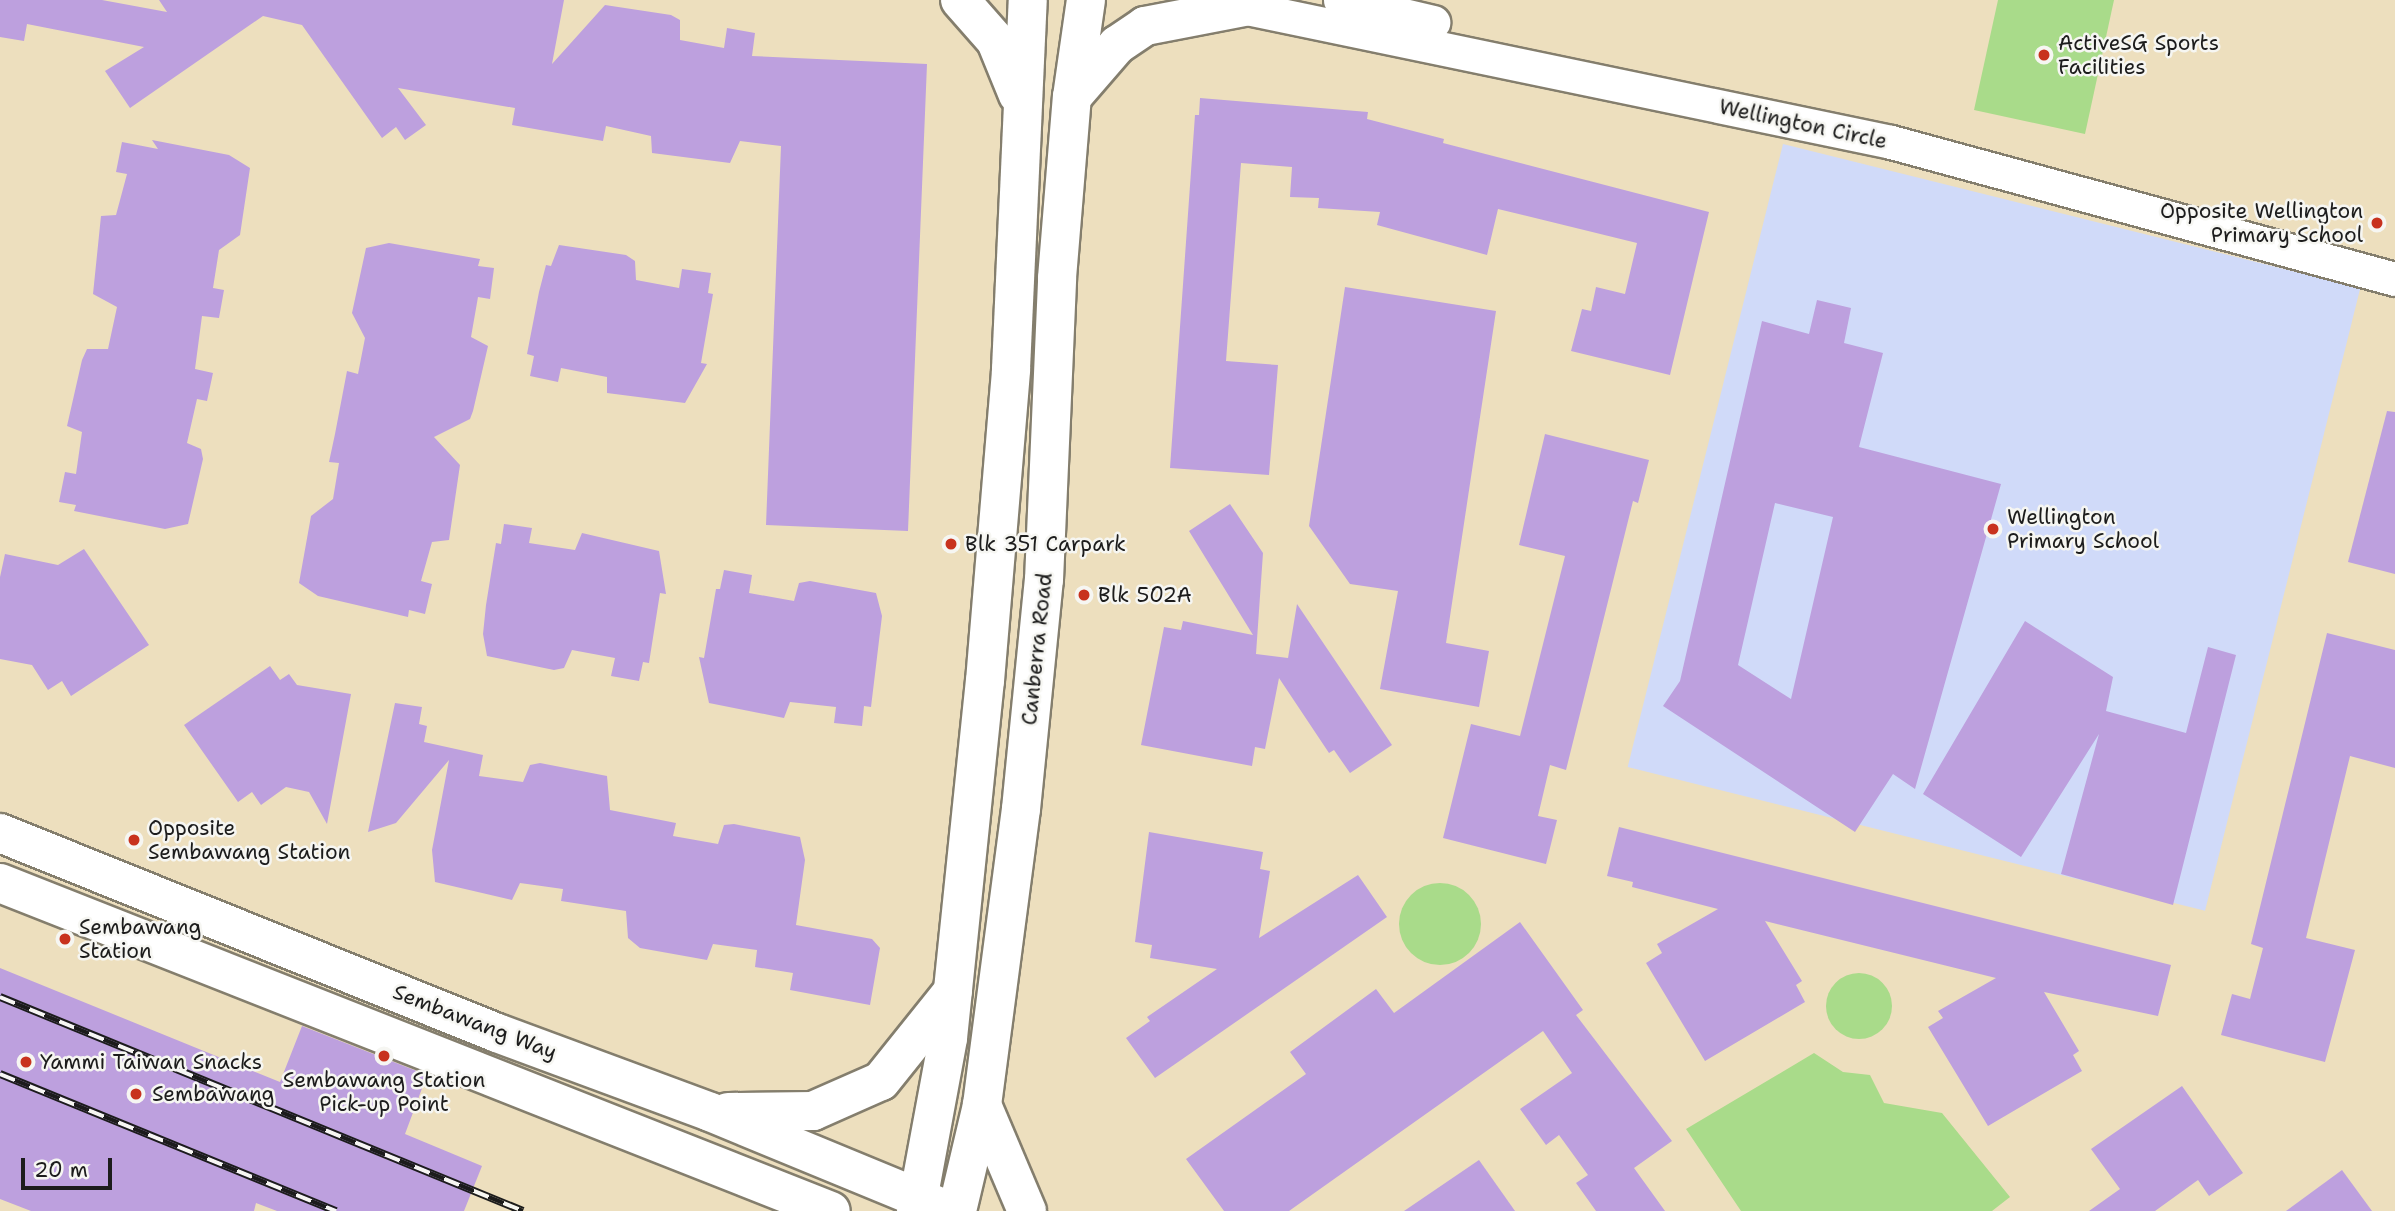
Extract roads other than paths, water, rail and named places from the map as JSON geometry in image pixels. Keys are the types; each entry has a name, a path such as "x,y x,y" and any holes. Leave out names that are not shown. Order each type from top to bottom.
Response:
{"main road":[{"path":"960,0 996,41 1021,103"},
{"path":"928,1207 953,991 1011,369 1021,103 1028,0"},
{"name":"Canberra Road","path":"957,1211 982,1105 1021,809 1044,580 1056,278 1072,97 1086,0"},
{"path":"1072,97 1117,46 1145,26 1250,6"},
{"name":"Sembawang Way","path":"0,833 498,1033 710,1112 928,1207"},
{"name":"Sembawang Way","path":"0,883 821,1209"},
{"path":"710,1112 814,1111 881,1081 953,991"},
{"path":"982,1105 1027,1211"}],"street":[{"name":"Wellington Circle","path":"1203,0 1250,6 1891,142 2395,279"},
{"name":"Wellington Circle","path":"1340,0 1896,124 2395,258"}],"railway":[{"path":"0,997 523,1211"},
{"path":"0,1074 336,1211"}],"place":[{"name":"ActiveSG Sports Facilities","path":"2044,55"},
{"name":"Opposite Wellington Primary School","path":"2377,223"},
{"name":"Wellington Primary School","path":"1993,529"},
{"name":"Blk 351 Carpark","path":"951,544"},
{"name":"Blk 502A","path":"1084,595"},
{"name":"Opposite Sembawang Station","path":"134,840"},
{"name":"Sembawang Station","path":"65,939"},
{"name":"Sembawang Station Pick-up Point","path":"384,1056"},
{"name":"Yammi Taiwan Snacks","path":"26,1062"},
{"name":"Sembawang","path":"136,1094"}]}
